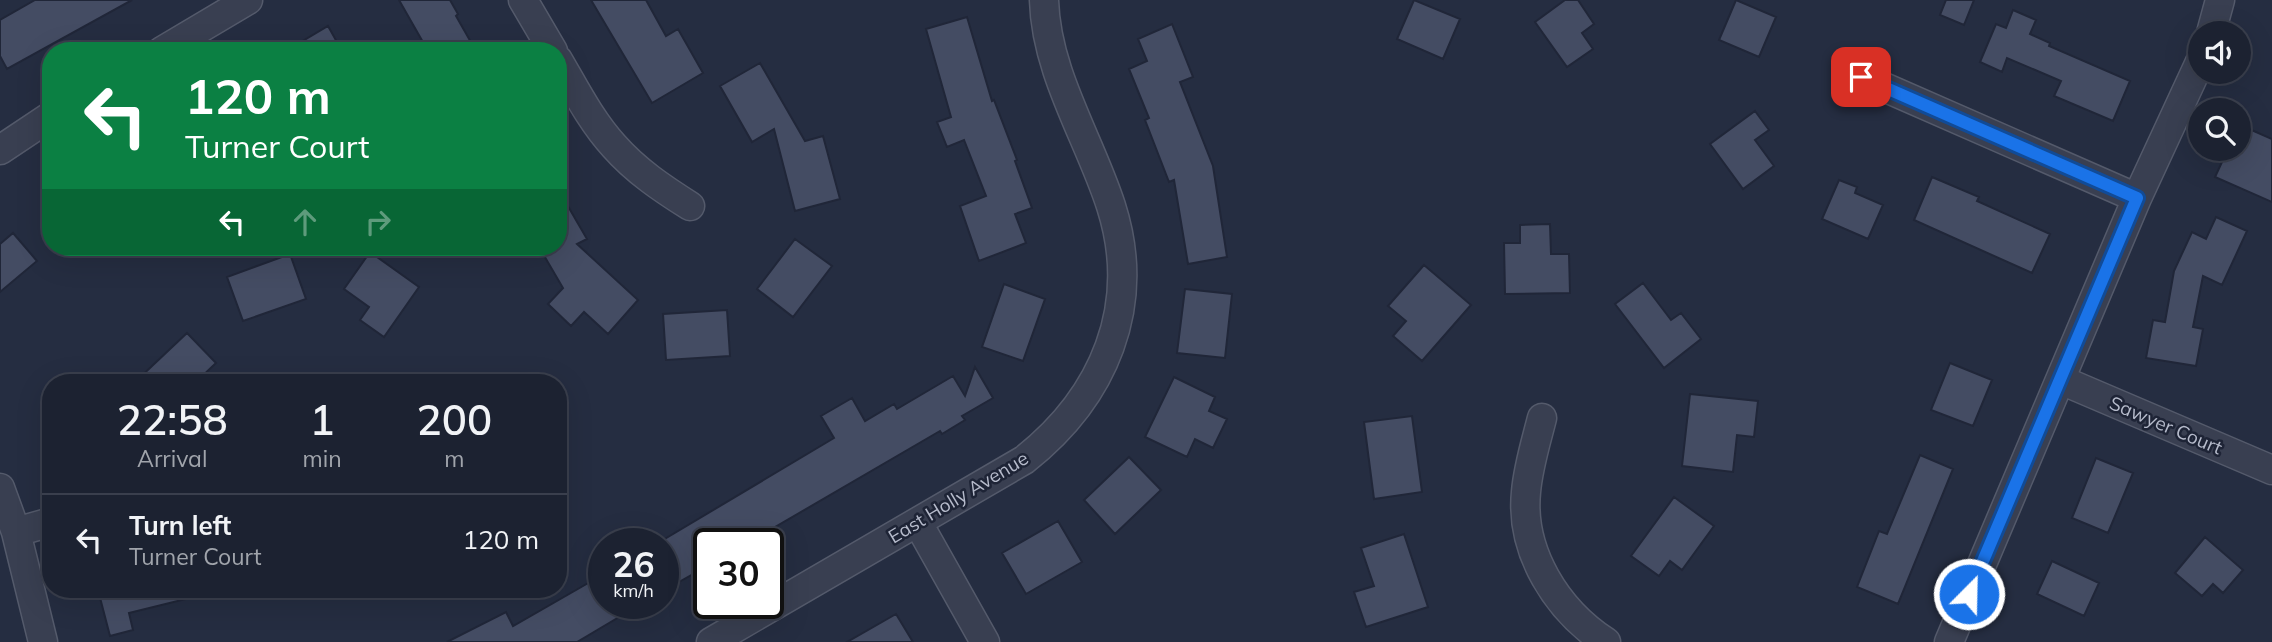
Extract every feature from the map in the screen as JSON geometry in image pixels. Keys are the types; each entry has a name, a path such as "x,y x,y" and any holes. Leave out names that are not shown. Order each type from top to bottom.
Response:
{"street":[{"path":"177,42 248,0"},
{"path":"523,0 548,42"},
{"name":"East Holly Avenue","path":"711,642 1024,460 1061,428 1094,384 1114,330 1121,280 1117,231 1110,205 1057,71 1049,45 1044,0"},
{"path":"2214,21 2220,0"},
{"path":"567,75 594,120 613,145 645,176 690,206"},
{"path":"1861,77 2137,198"},
{"path":"1949,642 2137,198 2190,84"},
{"path":"0,150 42,122"},
{"name":"Sawyer Court","path":"2061,380 2272,470"},
{"path":"1542,418 1525,494 1525,517 1529,536 1543,573 1568,612 1606,642"},
{"path":"0,488 16,532 43,642"},
{"path":"918,523 985,642"},
{"path":"16,532 42,525"}],"building":[{"path":"35,0 132,0 56,42 42,42 42,50 7,69 0,56 0,20"},
{"path":"399,0 450,0 471,42 423,42"},
{"path":"591,0 646,0 666,36 678,29 703,73 652,103"},
{"path":"1414,0 1460,19 1443,59 1397,39"},
{"path":"1565,0 1578,0 1594,24 1582,33 1593,49 1567,67 1535,22"},
{"path":"1736,0 1776,17 1759,57 1719,40"},
{"path":"1946,0 1974,0 1964,25 1940,15"},
{"path":"2013,10 2036,20 2030,34 2050,43 2049,46 2130,81 2113,121 2054,96 2061,81 2007,58 2002,72 1980,62 1996,24 2006,28"},
{"path":"967,17 992,101 994,100 1017,160 1015,161 1032,208 1015,214 1026,243 979,261 960,206 986,196 964,140 947,147 937,122 951,117 926,29"},
{"path":"1172,24 1193,77 1180,82 1213,166 1227,257 1188,264 1174,180 1169,182 1145,120 1149,118 1129,69 1147,61 1138,39"},
{"path":"328,26 337,42 301,42"},
{"path":"760,63 805,141 823,136 840,199 795,211 774,129 752,142 720,86"},
{"path":"1755,111 1769,130 1755,140 1774,166 1743,189 1710,144"},
{"path":"2251,130 2272,139 2272,202 2215,177 2222,161 2251,161"},
{"path":"1932,177 1979,197 1977,201 2050,234 2032,273 1914,220"},
{"path":"1839,180 1857,187 1855,193 1883,205 1868,239 1822,219"},
{"path":"567,205 587,239 577,244 638,300 608,334 584,312 571,326 548,304 563,288 544,256 567,256"},
{"path":"2216,217 2247,231 2222,285 2203,276 2193,327 2203,329 2196,366 2146,358 2153,320 2165,322 2174,271 2192,232 2206,239"},
{"path":"1550,224 1551,254 1569,254 1570,293 1505,294 1504,243 1520,243 1520,225"},
{"path":"13,233 37,261 0,292 0,244"},
{"path":"795,239 832,266 793,317 757,289"},
{"path":"291,256 306,299 243,321 227,277"},
{"path":"367,256 376,256 419,287 384,337 360,320 369,307 344,289"},
{"path":"1424,265 1471,305 1422,361 1393,336 1406,321 1388,306"},
{"path":"1643,283 1671,320 1681,313 1701,339 1664,368 1615,304"},
{"path":"1004,284 1045,299 1023,361 982,347"},
{"path":"1185,289 1232,294 1225,358 1177,353"},
{"path":"727,310 730,356 666,360 663,314"},
{"path":"187,333 216,363 204,374 144,374"},
{"path":"1950,363 1992,380 1973,426 1931,410"},
{"path":"975,367 993,398 962,416 965,420 942,434 940,431 773,528 693,528 693,574 679,582 679,530 834,438 821,416 852,398 865,421 894,404 897,409 953,376 965,396"},
{"path":"1174,377 1215,397 1209,411 1227,419 1213,448 1195,439 1187,457 1145,437"},
{"path":"1690,394 1758,401 1754,437 1737,435 1733,472 1682,466"},
{"path":"1412,416 1422,492 1374,499 1364,422"},
{"path":"1920,455 1953,469 1898,604 1857,587 1879,531 1887,534"},
{"path":"1129,457 1161,490 1115,534 1084,500"},
{"path":"2096,458 2133,473 2108,533 2072,518"},
{"path":"1674,497 1714,526 1682,570 1670,561 1659,576 1631,556"},
{"path":"1058,521 1082,562 1026,594 1002,553"},
{"path":"1404,534 1428,607 1366,627 1354,592 1374,586 1361,548"},
{"path":"2205,537 2243,570 2223,593 2213,584 2202,596 2175,573"},
{"path":"2052,561 2099,583 2084,616 2037,594"},
{"path":"588,583 588,619 616,619 577,642 447,642 506,612 513,626 562,598 567,598 567,595"},
{"path":"100,598 190,598 129,613 133,630 110,636"},
{"path":"896,614 913,642 847,642"}],"route":[{"path":"1861,77 2137,198 1969,594"}]}
